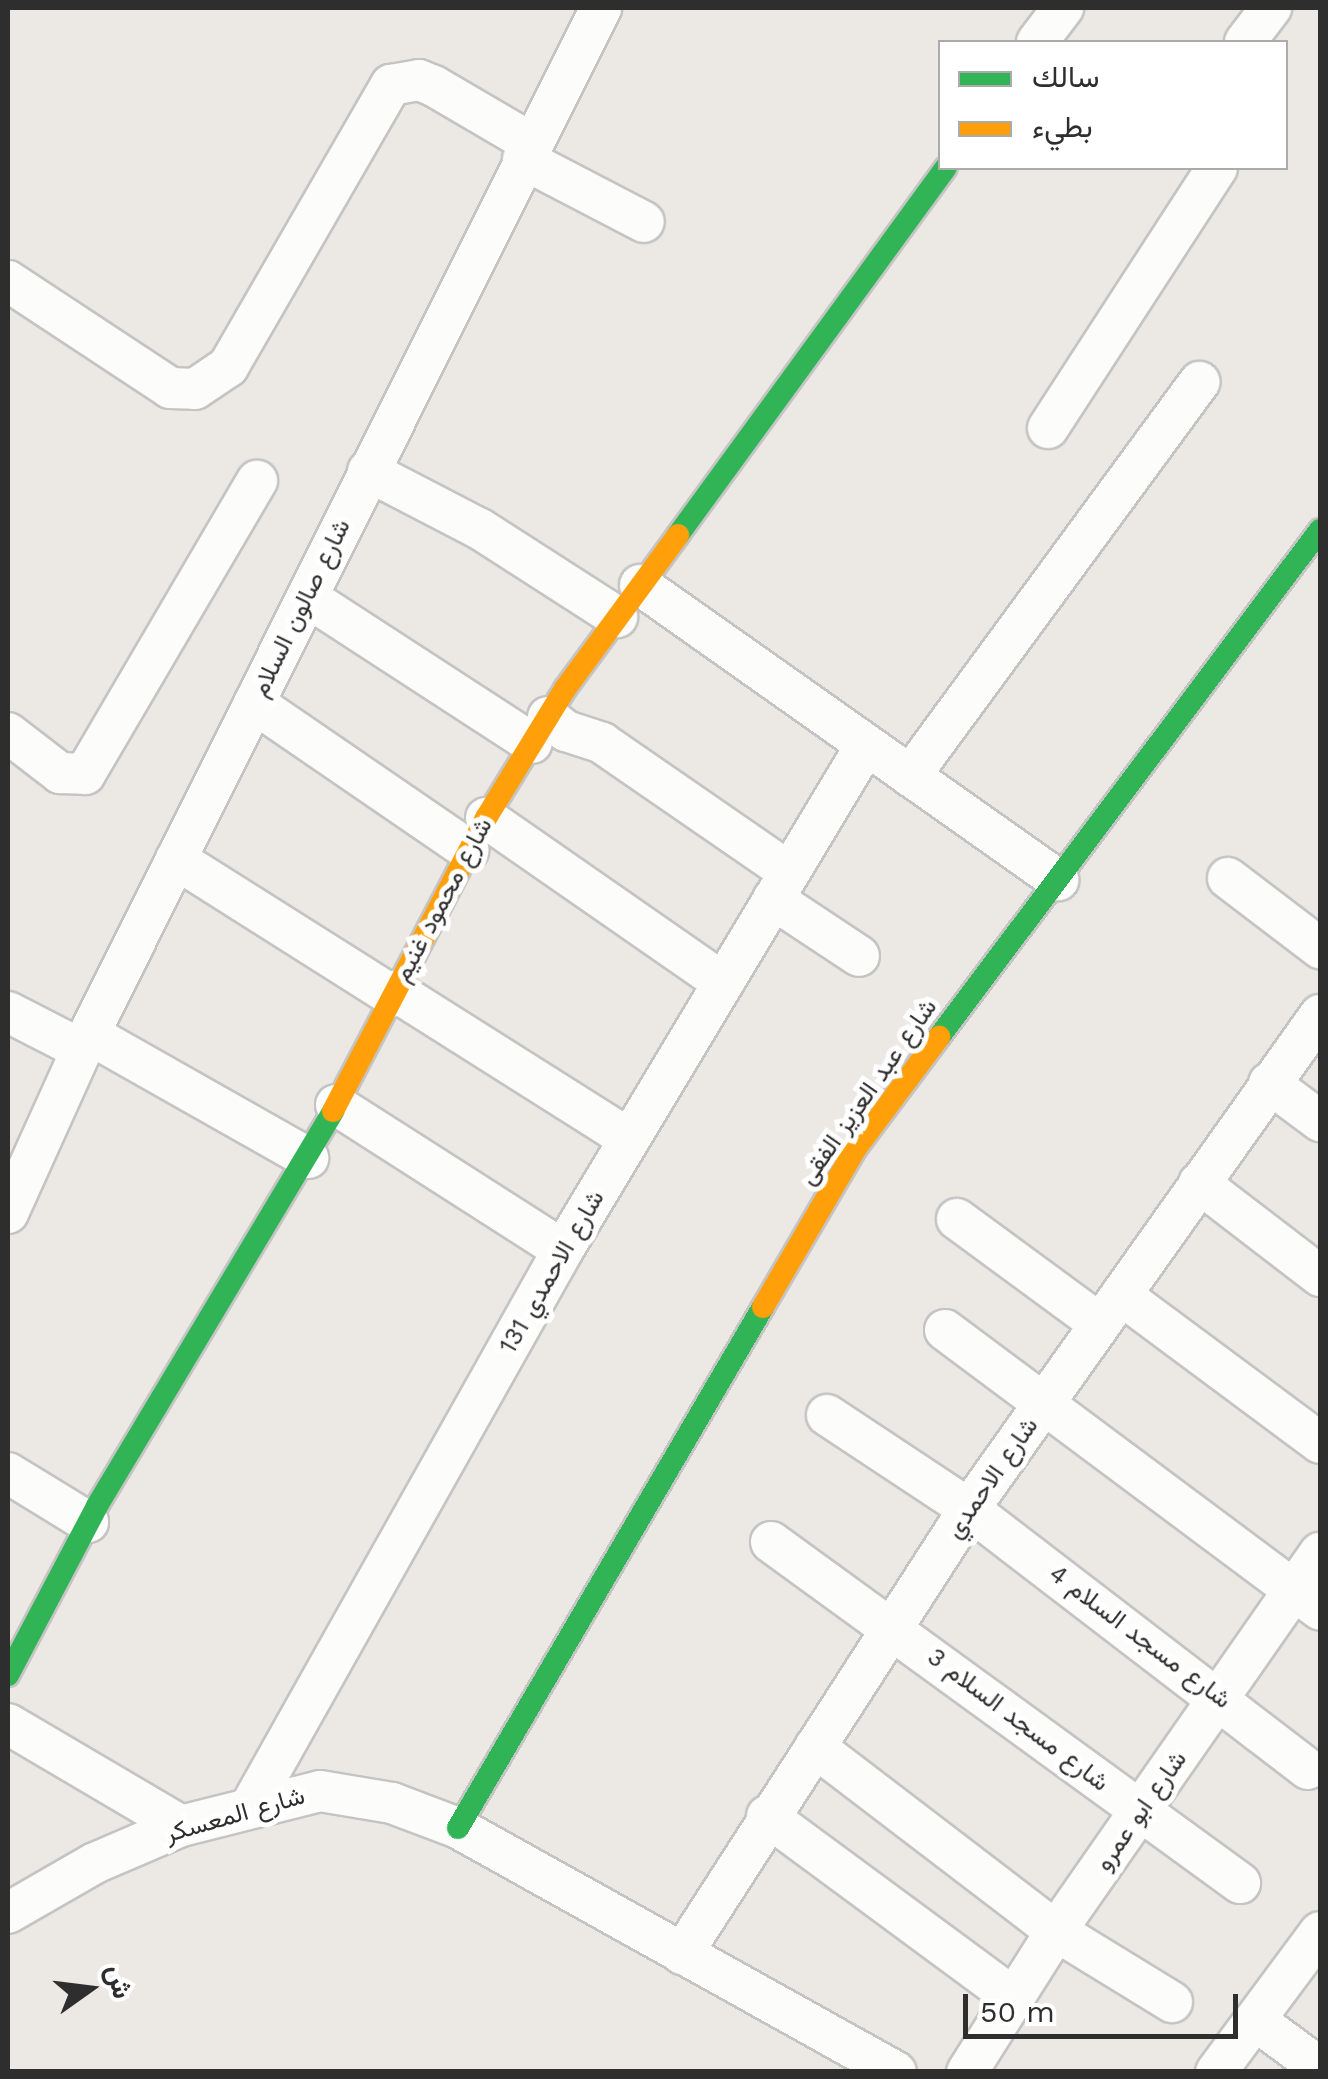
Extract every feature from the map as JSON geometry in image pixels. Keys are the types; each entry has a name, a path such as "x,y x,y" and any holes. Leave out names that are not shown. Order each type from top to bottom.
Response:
{"street":[{"name":"شارع صالون السلام","path":"11,1194 601,8"},
{"path":"1039,40 1063,8"},
{"path":"1247,40 1271,8"},
{"path":"8,281 170,388 195,389 228,366 391,85 419,80 644,222"},
{"name":"شارع محمود غنيم","path":"8,1675 18,1630 88,1522 308,1158 478,834 540,730 628,601 945,170"},
{"path":"1048,428 1216,170"},
{"path":"910,776 1199,382"},
{"path":"368,471 628,601 866,745 1058,880"},
{"path":"8,732 60,773 86,774 257,481"},
{"name":"شارع عبد العزيز الفقى","path":"458,1828 856,1148 1320,530"},
{"path":"307,597 540,730 602,743 781,886 859,956"},
{"path":"254,702 723,983"},
{"name":"شارع الاحمدي 131","path":"250,1806 562,1250 866,745"},
{"path":"176,859 629,1139"},
{"path":"1228,878 1320,948"},
{"path":"8,1012 86,1042 308,1158"},
{"name":"شارع الاحمدي","path":"682,1954 767,1816 968,1509 1320,1014"},
{"path":"1270,1083 1320,1121"},
{"path":"336,1104 562,1250"},
{"path":"1199,1183 1320,1276"},
{"path":"957,1219 1111,1310 1320,1443"},
{"path":"945,1330 1307,1600"},
{"name":"شارع مسجد السلام 4","path":"828,1415 968,1509 1220,1696 1308,1770"},
{"path":"8,1474 88,1522"},
{"name":"شارع مسجد السلام 3","path":"771,1542 893,1626 1240,1884"},
{"name":"شارع ابو عمرو","path":"967,2072 1056,1932 1220,1696 1307,1600 1320,1553"},
{"path":"8,1724 180,1826"},
{"path":"815,1746 1056,1932 1172,2002"},
{"name":"شارع المعسكر","path":"8,1913 94,1863 180,1826 320,1791 392,1803 458,1828 896,2072"},
{"path":"767,1816 1014,1998"},
{"path":"1216,2072 1320,1932"},
{"path":"1255,2020 1320,2068"}],"traffic: fast":[{"path":"678,535 945,170"},
{"path":"939,1037 1320,530"},
{"path":"8,1675 97,1506 333,1111"},
{"path":"458,1828 763,1307"}],"traffic: slow":[{"path":"333,1111 486,818 565,689 678,535"},
{"path":"763,1307 856,1148 939,1037"}]}
